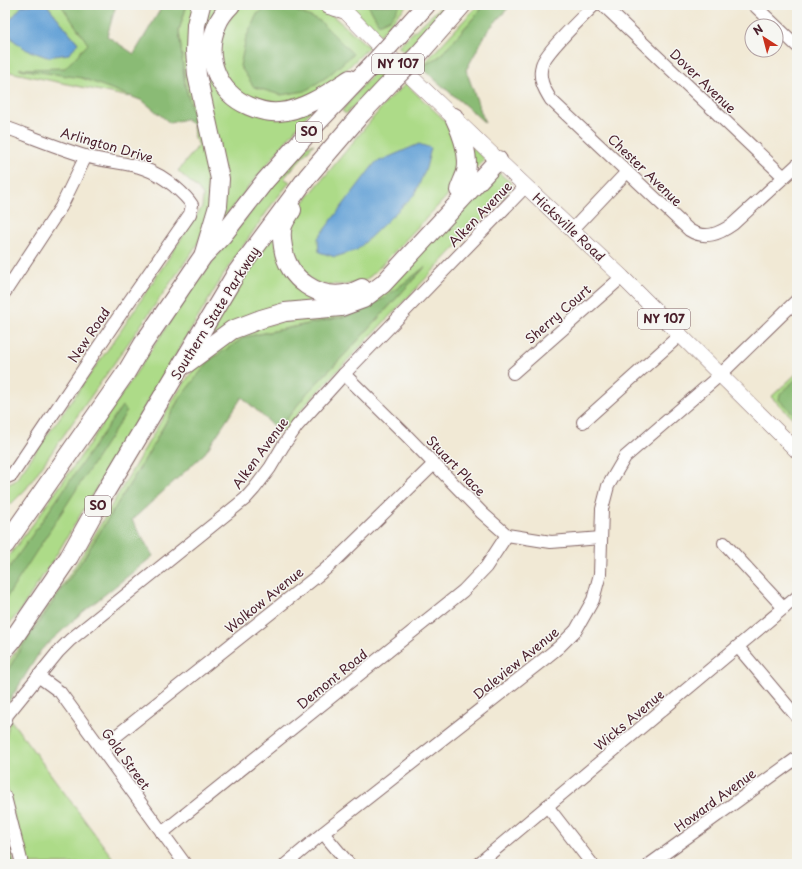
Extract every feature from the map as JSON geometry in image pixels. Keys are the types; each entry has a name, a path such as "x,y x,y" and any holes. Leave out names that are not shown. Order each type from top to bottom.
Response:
{"highway":[{"path":"201,5 196,25 195,51 197,75 220,179 218,206 203,256"},
{"path":"230,5 216,26 212,40 212,59 218,79 227,91 241,102 258,110 279,112 296,109 312,102 371,66"},
{"name":"SO","path":"5,545 123,377 143,344 203,256 223,235 265,181 300,141 400,35 426,5"},
{"name":"Southern State Parkway","path":"7,649 69,557 103,496 181,368 237,272 308,176 362,113 418,55 462,5"},
{"path":"454,116 462,135 466,152 466,171 459,190"},
{"path":"308,176 283,227 282,242 284,254 288,266 296,277 308,287 324,293 340,294 350,293 371,284 459,190 496,158"},
{"path":"181,368 232,330 261,319 285,312 341,307 363,299 383,284 496,158"},
{"path":"5,522 42,494"}],"main road":[{"name":"Hicksville Road","path":"338,6 622,277 797,451"}],"street":[{"name":"Chester Avenue","path":"594,5 549,52 541,68 541,77 544,89 551,100 689,230 702,235 714,235 722,232 733,224 797,165"},
{"name":"Dover Avenue","path":"603,5 784,177"},
{"path":"754,5 797,46"},
{"name":"Arlington Drive","path":"5,127 86,156 136,165 163,176 188,198 192,205"},
{"path":"5,292 61,207 86,156"},
{"path":"572,230 627,172"},
{"name":"Alken Avenue","path":"5,722 7,715 58,652 70,640 245,499 270,468 282,446 297,426 344,374 526,186"},
{"name":"New Road","path":"5,478 12,475 190,214 192,205"},
{"name":"Sherry Court","path":"513,373 622,277"},
{"name":"Daleview Avenue","path":"286,864 567,640 583,620 596,591 600,569 600,522 605,496 613,475 625,457 720,374 797,300"},
{"path":"583,422 680,334"},
{"name":"Stuart Place","path":"344,374 482,513 507,534 532,540 551,542 601,538"},
{"name":"Wolkow Avenue","path":"101,748 326,568 434,464"},
{"name":"Demont Road","path":"162,832 463,591 486,566 507,534"},
{"path":"724,543 784,608"},
{"name":"Wicks Avenue","path":"478,864 797,597"},
{"path":"738,647 797,717"},
{"name":"Gold Street","path":"38,676 60,692 185,864"},
{"name":"Howard Avenue","path":"650,864 797,758"},
{"path":"5,796 22,864"},
{"path":"547,806 592,864"},
{"path":"323,833 349,864"}],"green space":[{"path":"27,5 22,6 78,43 47,5 64,5 142,89 129,97 5,71 5,6"},
{"path":"61,5 116,5 107,36 134,54 163,5 187,5 179,30 185,85 197,127 185,119 170,123 143,101 82,78 19,69 65,68 88,44"},
{"path":"187,5 195,5 215,182 214,203 197,245 26,489 11,504 5,501 5,486 15,481 120,332 202,207 203,196 199,190 178,171 199,145 194,138 193,124 197,127 185,85 179,30"},
{"path":"205,5 224,5 208,59 245,109 312,109 221,221 205,95 201,18"},
{"path":"238,5 317,5 326,10 369,47 345,71 321,90 294,103 271,107 246,101 219,69 216,43"},
{"path":"272,5 283,5 320,21 353,54 328,76 305,91 281,95 254,87 240,66 246,38 257,14"},
{"path":"348,5 407,5 380,35"},
{"path":"368,5 400,5 391,18 379,24"},
{"path":"443,5 446,5 405,52 398,46"},
{"path":"478,5 485,5 439,57 421,67"},
{"path":"485,5 511,5 488,30 466,70 485,123 421,67 439,57"},
{"path":"381,65 388,71 346,114 342,111 358,91"},
{"path":"406,84 453,128 464,159 453,190 373,274 363,282 344,285 318,284 297,269 289,248 293,215 387,101"},
{"path":"314,144 284,178 290,182 273,203 227,269 57,554 20,611 5,629 5,561 83,453 177,311 213,261 257,204 307,146"},
{"path":"468,144 485,159 466,180"},
{"path":"498,172 511,183 511,189 307,403 282,433 278,430 307,393 351,348 423,269 383,299 347,316 245,337 179,399 144,461 85,556 18,653 5,675 5,667 64,583 91,541 176,395 196,366 244,329 348,309"},
{"path":"273,230 310,292 312,299 311,305 211,337 207,333"},
{"path":"425,267 351,348 307,393 278,430 242,397 205,453 132,520 153,556 78,616 41,650 5,708 5,675 18,653 85,556 144,461 179,399 210,360 245,337 347,316 383,299"},
{"path":"797,373 797,422 771,397"},
{"path":"797,378 797,417 779,400 780,394"},
{"path":"122,406 127,411 5,600 5,574"},
{"path":"10,719 117,864 25,864 5,779 5,742"},
{"path":"5,826 14,864 7,864 5,853"}],"water":[{"path":"47,5 78,43 69,54 47,57 27,50 13,40 5,26 22,6"},
{"path":"419,144 431,148 426,168 415,194 357,250 335,257 319,252 318,238 375,163"}]}
